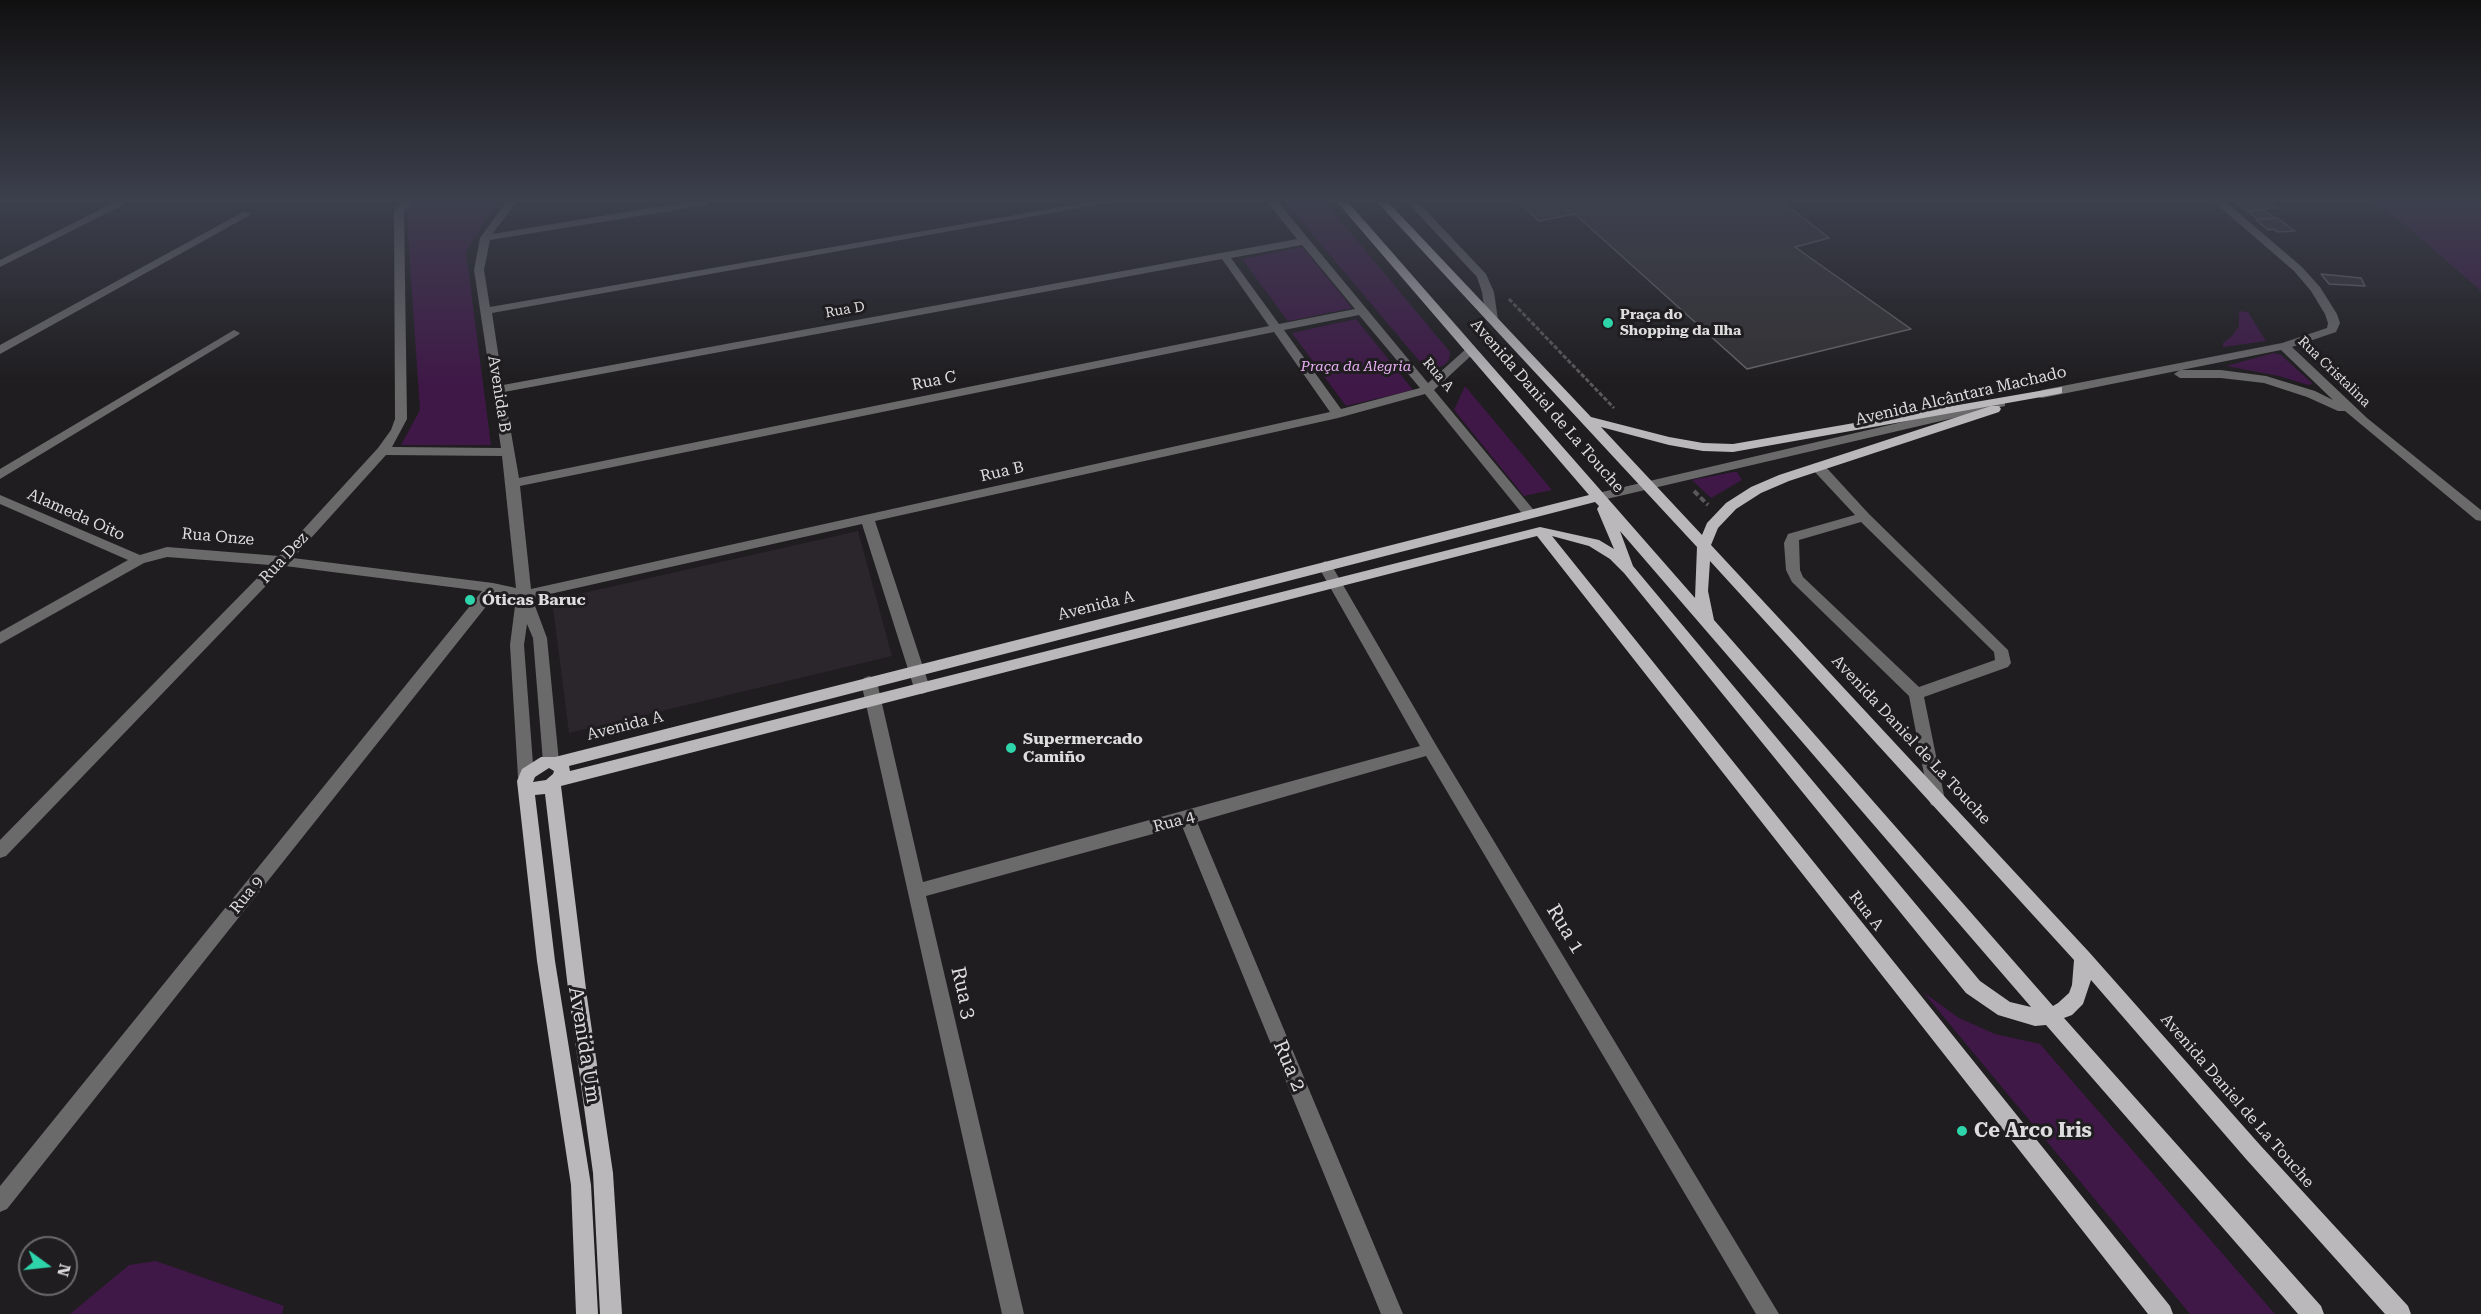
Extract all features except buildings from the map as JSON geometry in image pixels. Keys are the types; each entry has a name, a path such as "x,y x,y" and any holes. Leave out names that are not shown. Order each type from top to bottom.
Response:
{"main road":[{"name":"Avenida Daniel de La Touche","path":"1395,263 2050,1016 2313,1314"},
{"name":"Avenida Daniel de La Touche","path":"1439,263 1647,484 2083,958 2253,1152 2400,1314"},
{"path":"1585,419 1669,441 1703,447 1733,448 2058,390"},
{"path":"1707,621 1701,591 1704,546 1712,526 1737,501 1768,484 1818,466 2058,390"},
{"path":"1598,497 1629,570"},
{"name":"Avenida A","path":"1540,531 922,688 871,692 536,766 526,781 535,789 871,692 916,670 1598,497"},
{"path":"1540,531 1568,535 1594,543 1615,556 1629,570 1973,987 2005,1009 2035,1017 2050,1016 2065,1009 2076,998 2081,985 2083,958"},
{"name":"Rua A","path":"1540,531 2162,1314"},
{"name":"Avenida Um","path":"553,762 562,768 561,776 555,783 578,997 603,1173 611,1314"},
{"name":"Avenida Um","path":"526,781 546,961 581,1185 586,1314"}],"street":[{"path":"0,350 157,263"},
{"name":"Rua Dez","path":"0,851 282,561 383,451 401,419 400,263"},
{"name":"Avenida B","path":"479,263 478,270 484,311 513,483 524,596 517,645 526,781"},
{"path":"484,311 757,263"},
{"name":"Rua D","path":"499,390 1179,263"},
{"path":"1230,263 1338,414"},
{"name":"Rua A","path":"1322,263 1530,514"},
{"path":"1470,263 1482,276 1488,292 1492,320"},
{"name":"Rua Cristalina","path":"2292,263 2316,290 2331,314 2334,326 2329,332 2284,346 2362,421 2481,517"},
{"name":"Rua C","path":"513,483 1362,311"},
{"path":"0,475 234,333"},
{"name":"Avenida Alcântara Machado","path":"1647,484 2058,390 2284,346"},
{"name":"Rua B","path":"524,596 1338,414 1427,390 1471,350"},
{"path":"2135,375 2221,374 2266,381 2311,394 2362,421"},
{"path":"383,451 508,452"},
{"path":"1818,466 1863,517 2001,650 2003,663 1916,694"},
{"name":"Avenida A","path":"1598,497 1647,484"},
{"name":"Alameda Oito","path":"0,499 140,560"},
{"path":"1863,517 1793,537 1791,543 1793,570 1797,579 1916,694 1937,800"},
{"path":"867,519 922,688"},
{"name":"Rua Onze","path":"0,639 140,560 154,555 179,552 282,561 493,588 524,596"},
{"name":"Rua 1","path":"1325,566 1430,749 1768,1314"},
{"name":"Rua 9","path":"0,1202 493,588"},
{"name":"Avenida B","path":"524,596 540,638 553,762"},
{"name":"Rua 3","path":"871,692 1013,1314"},
{"name":"Rua 4","path":"916,891 1187,818 1430,749"},
{"name":"Rua 2","path":"1187,818 1392,1314"}],"shaded area":[{"path":"858,531 892,656 569,733 552,600"}],"green space":[{"path":"410,263 467,263 491,445 401,445 420,410"},
{"path":"1245,263 1315,263 1352,308 1288,321"},
{"path":"1337,263 1376,263 1450,352 1449,360 1438,368 1422,364"},
{"path":"2449,263 2481,263 2481,291"},
{"path":"2239,311 2248,312 2266,341 2223,347 2223,343 2239,326"},
{"name":"Praça da Alegria","path":"1356,319 1413,390 1346,406 1292,333"},
{"path":"2274,353 2281,355 2313,384 2308,385 2279,376 2226,366"},
{"path":"1465,386 1552,490 1524,496 1454,410"},
{"path":"1737,472 1742,480 1711,498 1692,480"},
{"path":"1923,992 1959,1018 1995,1034 2040,1044 2275,1314 2190,1314"},
{"path":"156,1261 284,1306 282,1314 70,1314 129,1265"}],"place":[{"name":"Praça do Shopping da Ilha","path":"1608,323"},
{"name":"Óticas Baruc","path":"470,600"},
{"name":"Supermercado Camiño","path":"1011,748"},
{"name":"Ce Arco Iris","path":"1962,1131"}]}
